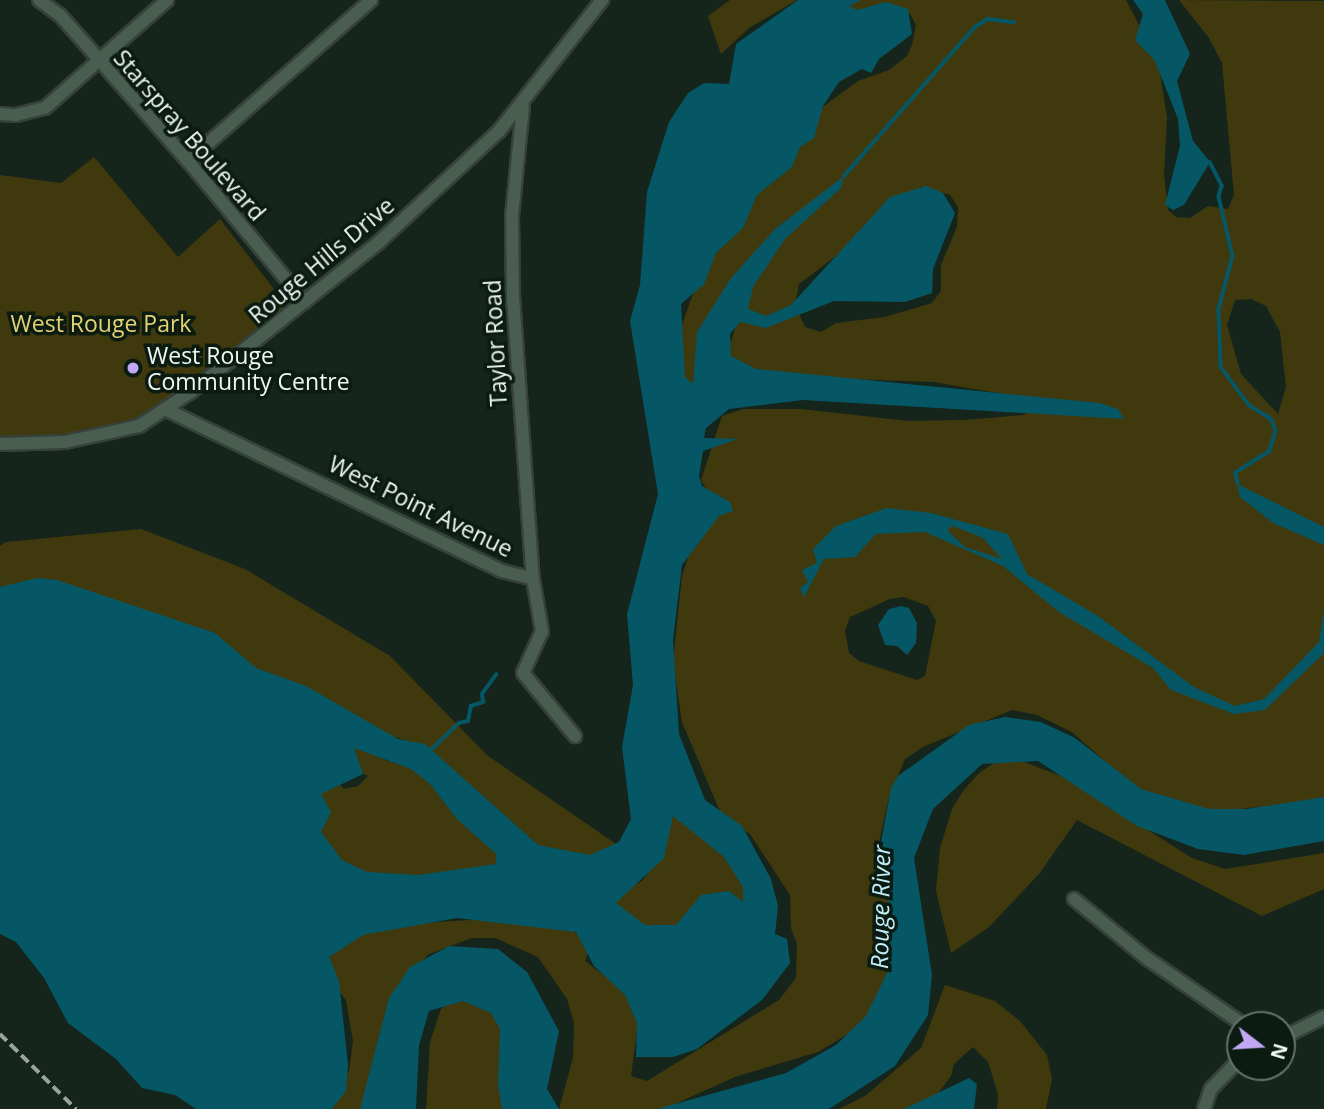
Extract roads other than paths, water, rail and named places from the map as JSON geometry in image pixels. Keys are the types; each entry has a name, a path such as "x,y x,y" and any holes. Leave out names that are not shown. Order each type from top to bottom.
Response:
{"street":[{"name":"Starspray Boulevard","path":"39,0 60,15 188,160 305,302"},
{"path":"0,114 16,115 45,107 167,0"},
{"path":"188,160 371,0"},
{"name":"Rouge Hills Drive","path":"0,444 100,436 139,426 165,409 378,243 523,106 602,0"},
{"name":"Taylor Road","path":"523,106 512,216 513,296 533,579"},
{"name":"West Point Avenue","path":"165,409 502,571 533,579 542,631 523,673 575,737"},
{"path":"1074,899 1145,957 1226,1013"},
{"path":"1296,1031 1324,1017"},
{"path":"1203,1109 1211,1089 1226,1073"}],"water":[{"path":"798,0 861,0 849,6 857,10 886,2 908,9 912,34 879,59 871,73 862,69 839,82 823,106 814,138 800,147 792,167 757,195 743,228 716,253 704,284 681,304 685,377 693,384 697,332 731,278 775,229 844,176 841,188 785,239 753,287 748,309 766,316 791,305 890,197 926,186 943,193 955,213 933,269 932,293 905,302 834,301 766,328 740,322 730,334 731,356 756,369 1100,403 1118,409 1124,419 803,400 729,409 706,428 704,438 738,439 703,451 699,476 702,486 730,502 733,511 719,516 682,565 673,640 679,734 705,800 742,826 771,879 778,906 775,934 787,939 790,963 762,1000 697,1049 673,1057 636,1057 637,1023 625,995 594,966 576,932 457,918 363,935 329,957 339,981 348,1065 346,1091 332,1109 196,1109 175,1095 142,1088 116,1059 68,1023 44,978 16,942 0,934 0,587 37,578 57,580 215,633 256,668 306,686 398,739 425,744 538,845 590,855 619,842 631,819 622,747 633,685 627,614 658,494 630,321 640,285 647,192 669,122 688,93 704,83 729,84 736,44","holes":["354,748 411,769 430,784 457,819 496,854 496,864 418,875 367,872 342,860 321,832 331,812 321,794 363,774","673,816 724,857 743,887 743,902 729,891 701,895 676,925 645,925 616,903 664,858"]},
{"path":"1133,0 1165,0 1190,54 1177,81 1193,141 1210,162 1184,205 1173,210 1165,205 1180,146 1178,119 1155,61 1135,40 1143,14"},
{"path":"1237,484 1324,527 1324,545 1273,523 1240,497"},
{"path":"887,508 931,513 1008,534 1027,574 1098,616 1194,687 1235,706 1264,699 1319,642 1324,611 1324,653 1265,710 1234,714 1171,690 1153,668 1059,612 1003,566 925,532 876,534 855,557 824,559 804,597 800,588 808,582 802,570 817,563 813,549 836,526","holes":["953,526 983,538 1002,559 965,547 947,530"]},
{"path":"901,606 909,608 917,623 916,643 907,655 897,646 885,645 878,625 889,609"},
{"path":"1005,717 1041,722 1075,738 1141,789 1209,809 1247,809 1324,797 1324,841 1244,855 1198,849 1137,826 1038,761 982,764 933,809 914,858 932,975 928,1015 895,1066 829,1109 657,1109 786,1073 836,1045 866,1016 888,971 889,904 879,853 891,788 898,776 969,725"},
{"path":"449,946 498,949 527,972 559,1031 547,1089 559,1109 502,1109 498,1086 500,1029 491,1013 463,1001 429,1011 419,1045 416,1109 360,1109 389,998 410,967"},
{"path":"969,1078 977,1084 974,1109 904,1109"}],"waterway":[{"path":"844,176 975,27 988,19 1014,22"},
{"path":"1210,162 1222,186 1219,197 1233,256 1219,309 1221,367 1249,405 1271,419 1276,431 1269,452 1236,473 1238,483"},
{"path":"432,749 459,723 468,721 471,706 483,702 482,694 496,675"}],"railway":[{"path":"0,1034 76,1109"}],"place":[{"name":"West Rouge Community Centre","path":"133,368"}],"park label":[{"name":"West Rouge Park","path":"101,323"}],"water label":[{"name":"Rouge River","path":"880,907"}]}
